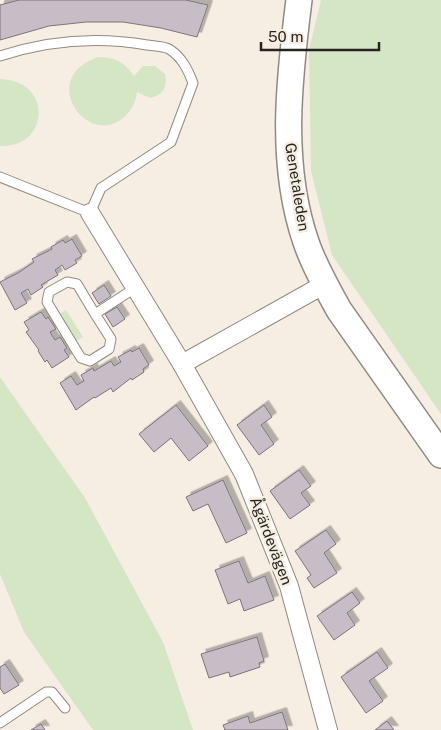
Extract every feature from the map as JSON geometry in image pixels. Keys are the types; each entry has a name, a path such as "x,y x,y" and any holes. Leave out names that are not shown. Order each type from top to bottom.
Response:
{"main road":[{"name":"Genetaleden","path":"298,0 290,68 288,130 294,190 306,241 339,310 441,455"}],"street":[{"name":"Ågärdevägen","path":"90,214 182,364 248,482 289,586 328,730"},
{"path":"182,364 325,284"}],"lane":[{"path":"0,56 33,46 71,40 120,40 169,49 186,64 193,83 171,142 101,188 90,214 0,177"},
{"path":"67,282 77,284 95,314 110,339 108,349 90,361 81,358 47,302 49,292 67,282"},
{"path":"95,314 135,288"},
{"path":"0,722 46,692 52,692 65,708"}],"green space":[{"path":"321,0 441,0 441,414 332,255 311,171 309,50"},
{"path":"98,57 119,61 134,76 143,66 155,66 165,74 166,83 164,90 150,98 137,92 133,106 123,118 109,125 95,124 83,117 74,107 70,93 71,80 80,67"},
{"path":"0,79 17,82 29,90 36,101 39,114 36,126 29,137 17,144 0,146"},
{"path":"66,310 83,337 75,342 58,315"},
{"path":"0,377 85,498 163,642 193,730 93,730 24,632 0,574"}],"building":[{"path":"19,0 186,0 208,5 197,37 161,28 123,22 86,22 49,26 0,40 0,5"},
{"path":"72,239 82,256 75,260 77,263 65,270 62,265 55,270 58,275 41,285 43,287 31,295 28,289 21,293 27,303 15,310 0,282 18,273 34,262 32,259 52,249 51,247 63,240 65,243"},
{"path":"104,285 111,296 99,304 92,293"},
{"path":"117,307 125,319 113,327 105,314"},
{"path":"41,312 46,319 48,317 56,329 50,332 55,340 60,337 67,348 64,350 69,357 52,368 47,360 45,362 26,332 29,330 24,322"},
{"path":"139,348 149,365 143,369 144,372 132,380 131,378 113,392 111,388 94,397 76,410 60,383 71,376 77,385 84,381 81,375 93,368 94,371 111,361 114,366 121,362 118,357"},
{"path":"176,405 208,446 189,461 171,438 154,452 139,434"},
{"path":"264,405 272,417 261,425 274,444 259,455 237,425"},
{"path":"299,470 311,486 301,493 310,505 290,519 270,491"},
{"path":"223,480 247,533 226,543 208,504 193,511 186,497"},
{"path":"326,530 336,544 324,553 337,573 314,588 307,578 311,575 295,551"},
{"path":"239,561 248,583 265,576 274,600 244,611 240,599 228,604 215,570"},
{"path":"352,592 360,603 347,613 355,625 334,640 317,616"},
{"path":"257,637 264,661 259,663 260,667 230,677 229,672 209,678 201,654"},
{"path":"377,652 388,668 369,681 383,701 366,713 341,677"},
{"path":"5,664 19,685 4,694 0,688 0,667"},
{"path":"282,712 288,730 225,730 223,725 248,716 250,723"},
{"path":"387,721 394,730 375,730"},
{"path":"41,724 45,730 31,730"}]}
